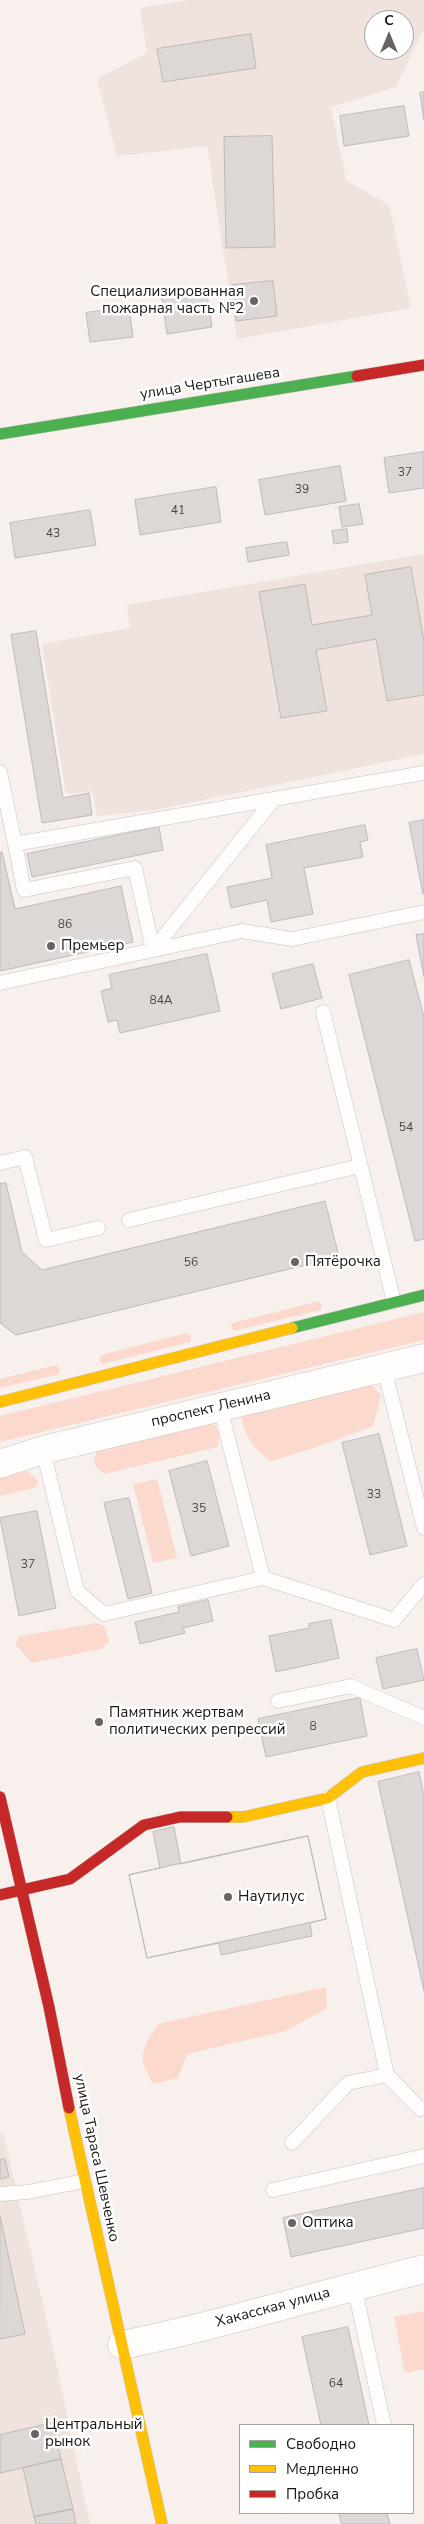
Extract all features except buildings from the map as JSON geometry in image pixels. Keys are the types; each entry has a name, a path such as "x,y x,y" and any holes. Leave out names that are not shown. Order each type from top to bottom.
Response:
{"street":[{"name":"улица Чертыгашева","path":"0,434 424,364"},
{"path":"0,1402 424,1295"},
{"name":"проспект Ленина","path":"0,1464 43,1450 424,1358"},
{"path":"0,1895 70,1879 144,1825 180,1817 243,1817 328,1798 362,1772 424,1758"},
{"name":"улица Тараса Шевченко","path":"0,1797 49,2007 84,2181 162,2524"},
{"name":"Хакасская улица","path":"122,2345 183,2333 354,2286 424,2269"}],"lane":[{"path":"0,772 24,890 134,868 153,950"},
{"path":"15,844 424,773"},
{"path":"153,950 274,799"},
{"path":"0,983 242,931 292,938 424,912"},
{"path":"323,1012 394,1302"},
{"path":"0,1163 25,1157 46,1240 98,1228"},
{"path":"129,1220 360,1166"},
{"path":"384,1368 424,1528"},
{"path":"220,1408 263,1578"},
{"path":"43,1450 77,1591 104,1614 263,1578 394,1620 424,1584"},
{"path":"278,1701 350,1686 424,1718"},
{"path":"328,1798 387,2075 420,2109 424,2108"},
{"path":"292,2143 348,2083 387,2075"},
{"path":"273,2190 424,2156"},
{"path":"0,2194 28,2192 84,2181"},
{"path":"354,2286 384,2424"}],"shaded area":[{"path":"189,0 424,0 424,29 414,50 414,10 364,10 364,60 409,60 396,87 331,107 346,180 389,205 411,308 237,339 207,146 117,156 97,79 147,53 140,8"},
{"path":"424,554 424,754 155,810 97,816 92,791 66,794 42,644 130,628 127,605"},
{"path":"319,1301 322,1305 321,1310 234,1331 231,1328 232,1323"},
{"path":"424,1312 424,1340 0,1442 0,1416"},
{"path":"187,1333 191,1337 190,1342 103,1364 99,1360 101,1355"},
{"path":"57,1365 60,1369 59,1374 0,1388 0,1379"},
{"path":"368,1379 381,1396 373,1426 317,1447 271,1461 253,1445 246,1433 239,1410"},
{"path":"213,1421 219,1434 218,1447 104,1474 94,1464 97,1448"},
{"path":"27,1471 39,1482 34,1488 0,1496 0,1478"},
{"path":"157,1479 177,1558 153,1563 133,1484"},
{"path":"97,1623 104,1626 109,1642 101,1649 32,1663 15,1644 20,1636"},
{"path":"326,1987 327,2008 286,2031 187,2054 178,2078 153,2084 144,2066 143,2053 145,2047 158,2024"},
{"name":"Центральный рынок","path":"3,2132 50,2335 90,2524 0,2524 0,2133"},
{"path":"424,2311 424,2369 405,2373 394,2317"}],"traffic: fast":[{"path":"0,434 357,376"},
{"path":"292,1328 424,1295"}],"traffic: slow":[{"path":"0,1402 292,1328"},
{"path":"227,1817 243,1817 328,1798 362,1772 424,1758"},
{"path":"69,2108 162,2524"}],"traffic: jam":[{"path":"357,376 424,365"},
{"path":"0,1797 49,2007 69,2108"},
{"path":"0,1895 70,1879 144,1825 180,1817 227,1817"}],"place":[{"name":"Специализированная пожарная часть №2","path":"254,301"},
{"name":"Премьер","path":"51,946"},
{"name":"Пятёрочка","path":"295,1262"},
{"name":"Памятник жертвам политических репрессий","path":"99,1722"},
{"name":"Наутилус","path":"228,1897"},
{"name":"Оптика","path":"292,2223"},
{"name":"Центральный рынок","path":"35,2434"}]}
